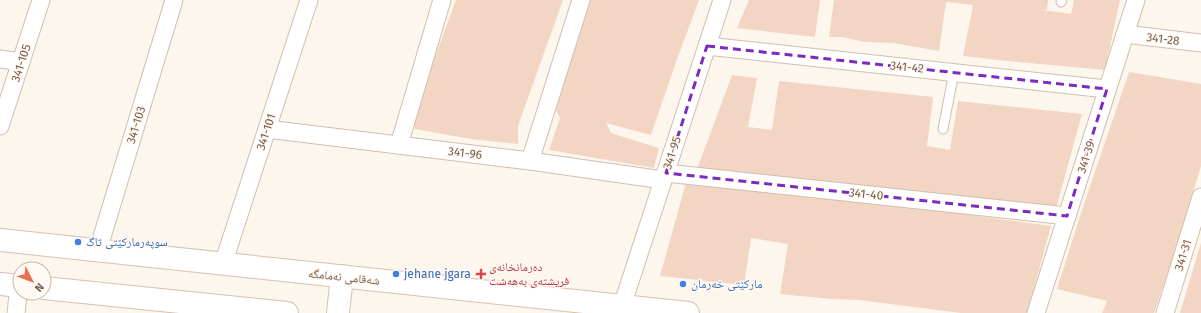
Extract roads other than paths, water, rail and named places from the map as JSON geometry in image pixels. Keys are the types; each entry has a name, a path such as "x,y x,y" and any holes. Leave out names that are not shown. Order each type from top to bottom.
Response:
{"main road":[{"name":"شەقامی نەمامگە","path":"0,240 688,313"},
{"path":"338,313 342,276"},
{"path":"52,289 145,306 287,313"}],"street":[{"name":"341-105","path":"0,126 41,0"},
{"name":"341-103","path":"98,250 174,0"},
{"name":"341-101","path":"223,264 309,0"},
{"path":"399,145 442,0"},
{"path":"530,161 581,0"},
{"name":"341-95","path":"622,306 722,0"},
{"name":"341-39","path":"1036,313 1136,0"},
{"name":"341-28","path":"1125,34 1201,43"},
{"name":"341-42","path":"707,46 1107,89"},
{"path":"0,59 21,62"},
{"name":"341-96","path":"267,129 664,177"},
{"name":"341-40","path":"664,177 1067,216"},
{"name":"341-31","path":"1165,313 1201,198"},
{"path":"15,301 16,313"}],"lane":[{"path":"943,129 954,72"}],"place":[{"name":"سوپەرمارکێتی تاگ","path":"78,242"},
{"name":"jehane jgara","path":"396,274"},
{"name":"دەرمانخانەی فریشتەی بەهەشت","path":"481,274"},
{"name":"مارکێتی خەرمان","path":"683,284"}]}
